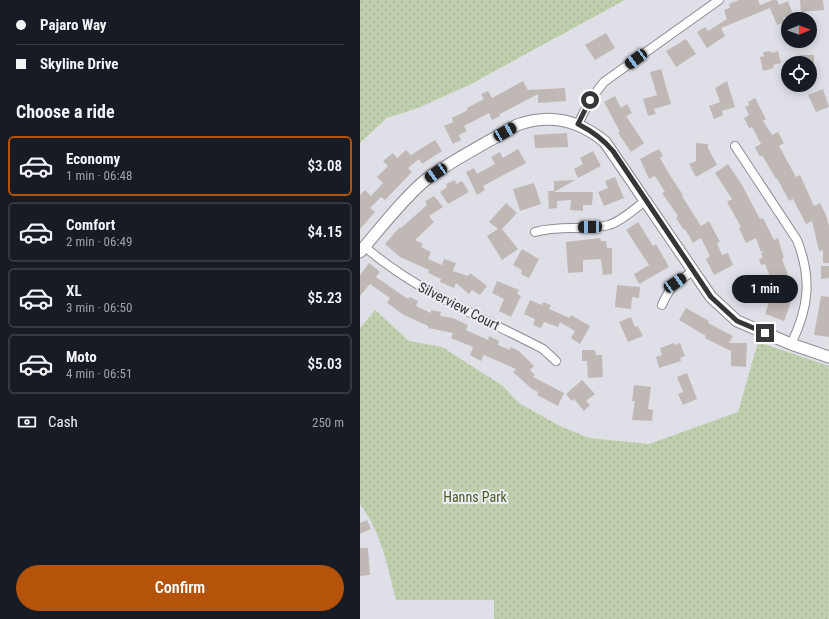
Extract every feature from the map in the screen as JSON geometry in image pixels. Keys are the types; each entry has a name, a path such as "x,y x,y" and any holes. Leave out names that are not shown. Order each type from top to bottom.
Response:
{"street":[{"path":"578,124 590,100 604,82 720,0"},
{"path":"362,249 427,179 511,129 530,120 543,118 565,120 578,124 594,132 605,142 711,297 737,321 791,344 829,357"},
{"path":"735,146 797,240 802,252 808,282 800,323 791,344"},
{"path":"535,232 550,228 610,225 645,201"},
{"name":"Silverview Court","path":"362,249 396,272 424,288 542,349 556,361"},
{"path":"662,305 668,290 675,283 693,271"}],"green space":[{"path":"360,0 625,0 469,85 418,108 387,118 360,143"},
{"name":"Hanns Park","path":"375,310 409,341 442,347 503,386 519,403 558,425 589,438 649,444 738,412 758,342 829,366 829,619 494,619 494,600 396,600 379,538 360,504 360,328"}],"building":[{"path":"739,0 758,0 760,5 777,0 779,5 788,1 792,12 781,12 781,24 777,25 770,8 721,28 725,36 707,48 697,32 705,27 708,31 727,19 724,10 730,8 729,4"},
{"path":"800,0 823,0 824,10 801,12"},
{"path":"606,33 615,48 595,60 585,45"},
{"path":"686,39 696,54 676,67 666,51"},
{"path":"771,51 771,53 778,51 781,63 773,65 774,68 763,71 760,57 764,56 763,52"},
{"path":"799,55 814,55 814,56"},
{"path":"661,69 671,104 654,109 656,114 648,116 643,99 657,95 650,72"},
{"path":"523,81 528,90 565,88 566,101 538,103 538,94 500,114 500,116 492,120 489,113 464,126 467,131 459,135 461,140 453,144 444,126 453,122 452,118 468,110 467,108 484,99 481,94 488,91 492,98"},
{"path":"727,81 735,107 722,111 723,115 714,119 709,106 720,102 715,88"},
{"path":"823,89 829,107 816,112 808,95"},
{"path":"615,96 621,108 627,104 632,113 626,116 644,143 631,152 618,133 620,132 604,102"},
{"path":"755,98 766,119 763,121 772,135 778,132 784,143 779,146 796,177 800,175 814,206 820,203 826,215 829,226 829,263 823,263 823,250 819,251 812,221 806,224 793,199 789,201 777,178 776,179 762,155 760,157 755,147 761,144 752,127 749,128 744,118 749,115 745,107 749,105 748,102"},
{"path":"567,133 568,147 535,148 534,135"},
{"path":"435,140 442,151 422,164 419,159 408,168 412,172 385,200 381,197 370,208 375,212 360,229 360,195 365,190 371,196 383,183 377,177 388,166 383,161 393,153 397,158 406,150 411,155"},
{"path":"696,143 708,144 708,148 717,165 696,177 689,164 696,161"},
{"path":"518,149 526,163 483,186 485,190 477,195 466,172 474,168 477,174 495,164 491,157 500,152 503,158"},
{"path":"659,149 663,156 660,158 701,226 709,221 720,242 717,243 722,255 728,253 733,265 714,275 706,259 710,256 701,238 693,243 685,229 684,230 676,218 678,216 662,193 665,192 655,176 649,179 640,159"},
{"path":"593,151 601,166 578,178 574,169 583,164 580,158"},
{"path":"728,164 742,185 760,219 763,218 774,240 778,238 784,258 782,259 792,286 775,293 792,299 784,321 765,314 774,287 765,264 761,265 759,259 763,258 761,254 765,250 761,252 756,238 746,243 739,228 741,227 727,202 732,199 715,173"},
{"path":"615,177 624,198 604,206 598,192 608,188 605,181"},
{"path":"455,180 456,184 462,181 469,192 448,204 440,192 447,187 446,184"},
{"path":"575,180 554,192 593,192 592,205 583,205 583,211 570,210 571,200 557,201 557,208 549,209 548,191 554,191 554,181"},
{"path":"534,183 541,204 520,211 513,189"},
{"path":"434,196 443,207 429,216 434,222 415,240 423,244 421,247 431,252 428,259 442,265 444,259 456,263 453,271 468,276 470,273 487,286 480,295 472,290 469,294 456,283 454,288 440,282 441,279 428,273 429,270 400,257 385,244 400,227 401,228 427,205 425,201"},
{"path":"506,203 517,213 502,229 518,249 502,260 487,236 498,229 489,222"},
{"path":"638,222 653,246 656,244 669,267 639,284 634,274 649,265 626,230"},
{"path":"600,238 601,241 606,241 607,248 612,248 612,274 603,275 601,259 583,260 583,272 568,273 566,242"},
{"path":"522,249 539,259 529,278 521,274 522,270 513,265"},
{"path":"369,263 380,272 376,277 408,299 410,297 418,301 416,306 431,313 431,310 441,312 440,316 453,318 468,325 466,330 488,340 489,336 499,341 498,345 510,350 511,347 519,351 534,366 530,370 535,375 533,377 564,393 558,406 537,395 538,392 532,389 513,372 516,369 484,355 481,361 470,355 473,347 451,338 453,333 428,328 428,326 404,315 387,303 390,298 370,284 360,296 360,275"},
{"path":"821,266 829,266 829,278 821,279"},
{"path":"742,275 758,290 745,304 735,296 737,293 731,287"},
{"path":"497,281 519,290 517,294 521,296 511,317 499,311 504,299 492,293"},
{"path":"617,285 640,287 639,298 632,297 631,309 615,307"},
{"path":"821,296 829,297 829,337 814,335"},
{"path":"530,300 542,305 543,302 551,305 549,309 570,318 571,315 590,326 580,344 571,338 575,331 560,322 558,327 544,322 541,328 533,325 535,319 524,314"},
{"path":"686,308 709,321 708,323 733,336 729,343 747,343 746,367 731,366 731,351 705,338 706,336 679,320"},
{"path":"631,317 635,327 638,326 643,336 628,342 619,322"},
{"path":"674,343 675,345 680,343 685,356 680,358 681,361 659,368 656,357 662,355 660,348"},
{"path":"582,350 595,350 596,355 602,355 603,377 588,378 587,361 582,361"},
{"path":"687,373 697,399 683,405 678,394 683,392 677,377"},
{"path":"582,380 595,394 586,401 590,405 584,411 574,399 572,401 566,394"},
{"path":"634,385 651,387 648,409 653,410 652,421 632,420 635,401 632,401"},
{"path":"367,520 371,529 360,534 360,523"},
{"path":"360,548 368,548 370,575 360,576"}],"route":[{"path":"590,100 578,124 594,132 613,151 645,201 711,297 737,321 765,333"}]}
